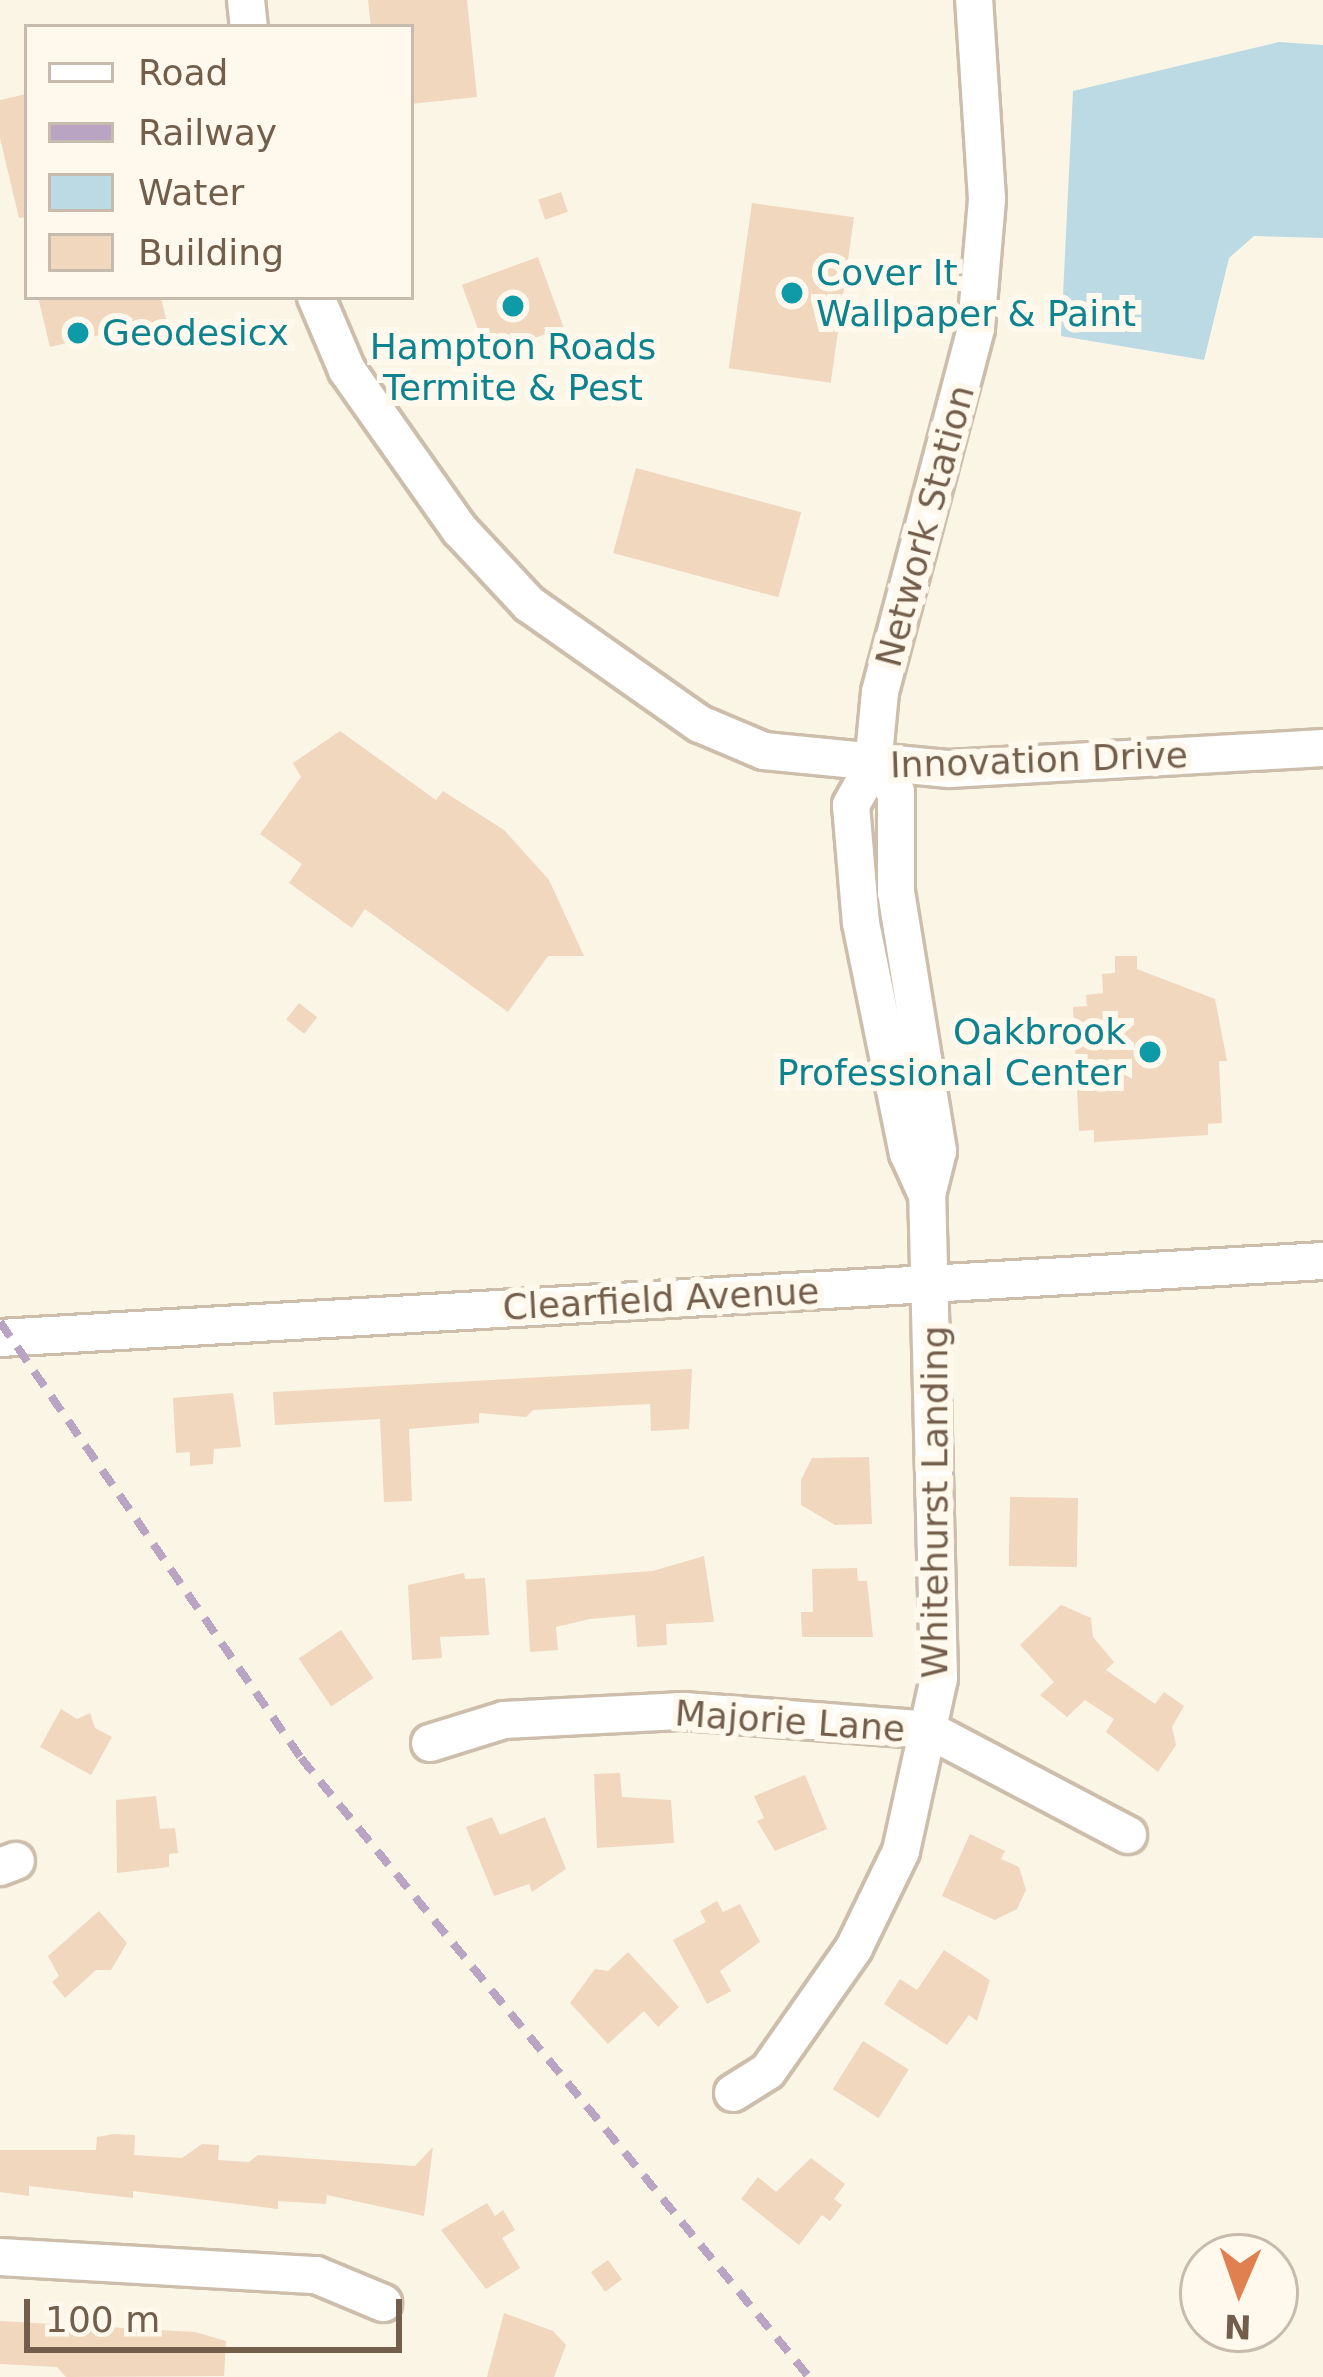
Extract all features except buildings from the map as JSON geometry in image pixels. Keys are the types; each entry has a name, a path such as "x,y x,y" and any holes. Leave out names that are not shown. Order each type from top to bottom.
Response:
{"street":[{"name":"Network Station","path":"935,1282 927,1196 938,1151 896,892 896,792 873,766 880,692 976,328 987,200 974,0"},
{"name":"Innovation Drive","path":"317,300 347,370 398,451 529,604 601,662 700,724 764,751 873,766 1323,748"},
{"name":"Clearfield Avenue","path":"0,1338 1323,1261"},
{"name":"Whitehurst Landing","path":"733,2093 768,2071 854,1948 901,1851 929,1730 942,1588 935,1282"},
{"name":"Majorie Lane","path":"430,1743 504,1720 684,1711 929,1730 1129,1835"},
{"path":"0,2257 316,2276 382,2303"}],"water":[{"path":"1279,42 1323,45 1323,238 1254,236 1229,258 1204,360 1061,336 1073,91"}],"railway":[{"path":"0,1322 301,1758 809,2377"}],"place":[{"name":"Cover It Wallpaper & Paint","path":"792,293"},
{"name":"Hampton Roads Termite & Pest","path":"513,306"},
{"name":"Geodesicx","path":"78,333"},
{"name":"Oakbrook Professional Center","path":"1150,1052"}]}
